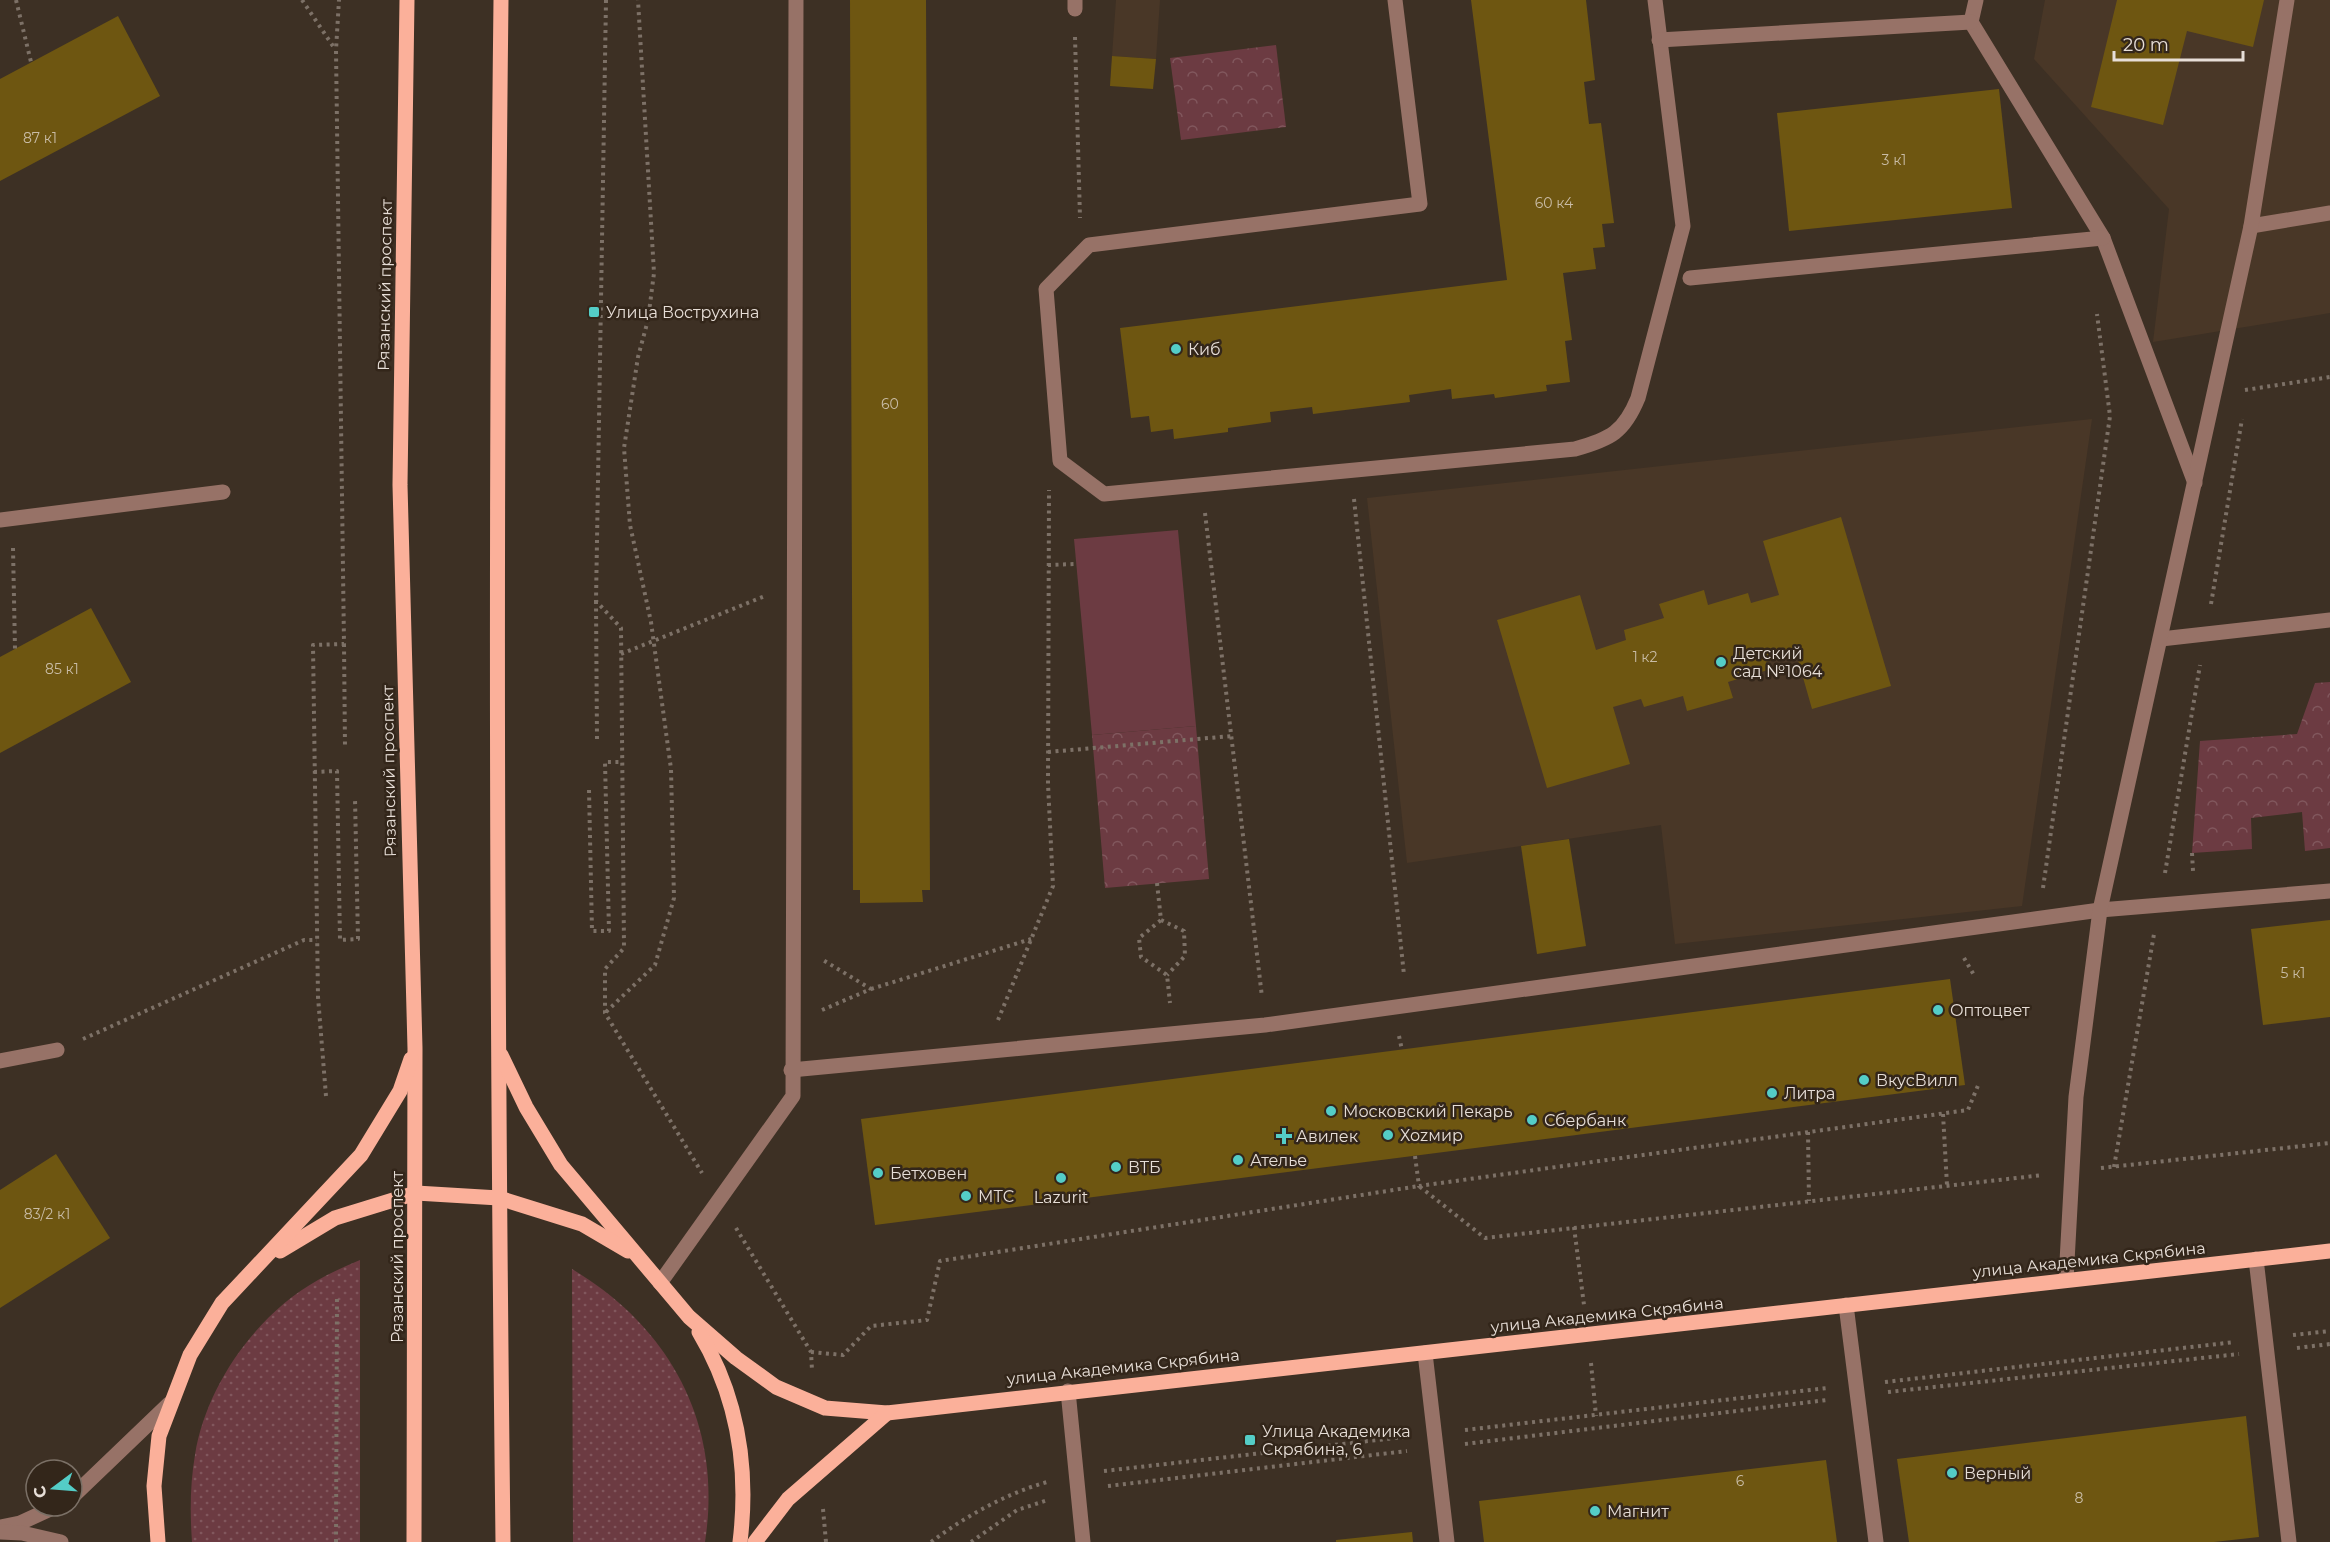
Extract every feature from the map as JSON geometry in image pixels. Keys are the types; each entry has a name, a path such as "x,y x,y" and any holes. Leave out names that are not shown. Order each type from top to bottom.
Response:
{"main road":[{"name":"Рязанский проспект","path":"406,0 400,485 415,1048 414,1542"},
{"path":"501,0 497,377 501,1055 499,1198 503,1542"},
{"path":"158,1542 154,1486 159,1436 169,1404 190,1355 222,1303 361,1155 400,1091 415,1048"},
{"path":"501,1055 526,1107 561,1165 689,1317 711,1352 728,1392 737,1426 743,1465 745,1504 740,1542"},
{"path":"257,1268 292,1241 335,1218 416,1194 499,1198 582,1224 638,1257"},
{"name":"улица Академика Скрябина","path":"689,1317 736,1358 776,1387 825,1408 887,1413 2330,1251"},
{"path":"755,1542 788,1499 887,1413"}],"street":[{"path":"660,1283 793,1096 791,1024 796,0"},
{"path":"1395,0 1420,204 1089,245 1046,290 1060,461 1104,494 1575,449 1600,442 1628,423 1638,398 1683,226 1654,0"},
{"path":"1976,0 1971,22 2103,238 2195,483"},
{"path":"2066,1280 2076,1097 2100,910 2251,226 2287,0"},
{"path":"1659,40 1971,22"},
{"path":"2251,226 2330,213"},
{"path":"1690,278 2103,238"},
{"path":"6,519 223,492"},
{"path":"2161,639 2330,620"},
{"path":"791,1070 1265,1025 2100,910 2330,891"},
{"path":"0,1061 57,1050"},
{"path":"2256,1259 2289,1542"},
{"path":"1846,1305 1859,1390 1876,1542"},
{"path":"1425,1353 1447,1542"},
{"path":"1068,1391 1083,1542"},
{"path":"84,1485 169,1404"},
{"path":"0,1530 29,1518"},
{"path":"0,1530 61,1542"}],"path":[{"path":"16,0 31,62"},
{"path":"302,0 336,50"},
{"path":"339,0 336,50 345,747"},
{"path":"597,740 596,601 606,0"},
{"path":"596,601 621,628 624,948 605,969 605,1013 655,965 674,898 671,769 654,641 630,525 624,448 638,357 648,320 654,273 638,0"},
{"path":"1075,5 1078,213 1089,245"},
{"path":"2039,919 2110,416 2096,310"},
{"path":"2214,395 2330,377"},
{"path":"2245,401 2247,390"},
{"path":"2114,1167 2243,413"},
{"path":"986,1051 1053,886 1048,752 1048,495 1060,461"},
{"path":"1351,471 1407,1005"},
{"path":"1202,485 1265,1025"},
{"path":"6,519 15,649"},
{"path":"1048,566 1076,564"},
{"path":"621,654 793,585"},
{"path":"326,1096 318,997 313,645 344,644"},
{"path":"1048,752 1232,736"},
{"path":"589,790 592,931 609,931 605,762 622,762"},
{"path":"314,772 337,771 340,940 358,939 355,799"},
{"path":"1157,883 1161,920"},
{"path":"1161,920 1139,938 1141,957 1167,975"},
{"path":"1161,920 1184,931 1185,956 1167,975 1173,1034"},
{"path":"791,1024 871,989 1030,939"},
{"path":"57,1050 304,940 317,940"},
{"path":"792,941 871,989"},
{"path":"1962,953 1974,975"},
{"path":"811,1352 843,1355 871,1326 927,1320 940,1261 1419,1186 1968,1110 1979,1083"},
{"path":"1943,1114 1947,1185"},
{"path":"1808,1132 1809,1201"},
{"path":"1415,1156 1419,1186 1485,1238 2330,1143"},
{"path":"336,1542 337,1296"},
{"path":"971,1542 1017,1510 1077,1482 1859,1390 2265,1345 2330,1331"},
{"path":"931,1542 954,1525 1019,1490 1859,1390 2265,1345 2330,1344"}],"shaded area":[{"path":"1116,0 1160,0 1156,59 1112,56"},
{"path":"2045,0 2330,0 2330,313 2153,342 2169,209 2034,59"},
{"name":"Детский сад №1064","path":"2092,419 2022,906 1675,944 1661,825 1407,863 1367,498"}],"green space":[{"path":"1276,45 1286,127 1181,140 1170,58"},
{"path":"1178,530 1196,726 1092,735 1074,539"},
{"path":"2330,682 2330,848 2305,851 2302,812 2251,818 2252,849 2192,853 2200,741 2297,734 2315,683"},
{"path":"1196,726 1209,879 1105,888 1092,735"},
{"path":"360,1260 360,1542 192,1542 191,1498 195,1455 210,1403 223,1378 255,1332 275,1312 296,1294 318,1280"},
{"path":"572,1269 607,1293 637,1320 662,1350 682,1384 697,1420 706,1458 709,1499 705,1542 573,1542"}],"building":[{"path":"850,0 926,0 930,890 922,890 923,902 860,903 860,890 853,890"},
{"path":"1471,0 1586,0 1595,80 1584,82 1589,124 1601,123 1614,223 1602,224 1605,247 1593,248 1596,269 1563,273 1572,340 1565,341 1570,382 1546,385 1547,391 1495,398 1494,394 1452,399 1451,389 1409,395 1410,402 1313,414 1312,407 1270,412 1271,422 1228,428 1228,432 1174,439 1173,429 1151,432 1149,416 1131,418 1120,328 1507,280"},
{"path":"2117,0 2264,0 2253,47 2187,31 2163,125 2091,107"},
{"path":"118,16 160,96 0,181 0,79"},
{"path":"1112,56 1156,59 1153,89 1110,86"},
{"path":"1999,89 2012,208 1789,231 1777,113"},
{"path":"1841,517 1891,686 1812,709 1796,653 1766,662 1768,670 1728,682 1733,698 1687,711 1683,696 1644,707 1641,699 1613,707 1630,764 1547,788 1497,620 1580,595 1596,650 1626,640 1624,630 1664,618 1659,604 1704,590 1708,605 1748,593 1751,603 1779,595 1763,541"},
{"path":"91,608 131,682 0,753 0,657"},
{"path":"1569,839 1586,946 1537,954 1521,846"},
{"path":"2330,920 2330,1017 2263,1025 2251,929"},
{"path":"1950,979 1965,1085 875,1225 861,1119"},
{"path":"56,1154 110,1238 0,1308 0,1190"},
{"path":"2246,1416 2259,1537 2214,1542 1909,1542 1897,1459"},
{"path":"1826,1460 1837,1542 1484,1542 1479,1501"},
{"path":"1412,1532 1413,1542 1336,1542 1336,1540"}],"place":[{"name":"Улица Вострухина","path":"594,312"},
{"name":"Киб","path":"1176,349"},
{"name":"Детский сад №1064","path":"1721,662"},
{"name":"Оптоцвет","path":"1938,1010"},
{"name":"ВкусВилл","path":"1864,1080"},
{"name":"Литра","path":"1772,1093"},
{"name":"Московский Пекарь","path":"1331,1111"},
{"name":"Сбербанк","path":"1532,1120"},
{"name":"Хоzмир","path":"1388,1135"},
{"name":"Авилек","path":"1284,1136"},
{"name":"Ателье","path":"1238,1160"},
{"name":"ВТБ","path":"1116,1167"},
{"name":"Бетховен","path":"878,1173"},
{"name":"Lazurit","path":"1061,1178"},
{"name":"МТС","path":"966,1196"},
{"name":"Улица Академика Скрябина, 6","path":"1250,1440"},
{"name":"Верный","path":"1952,1473"},
{"name":"Магнит","path":"1595,1511"}]}
